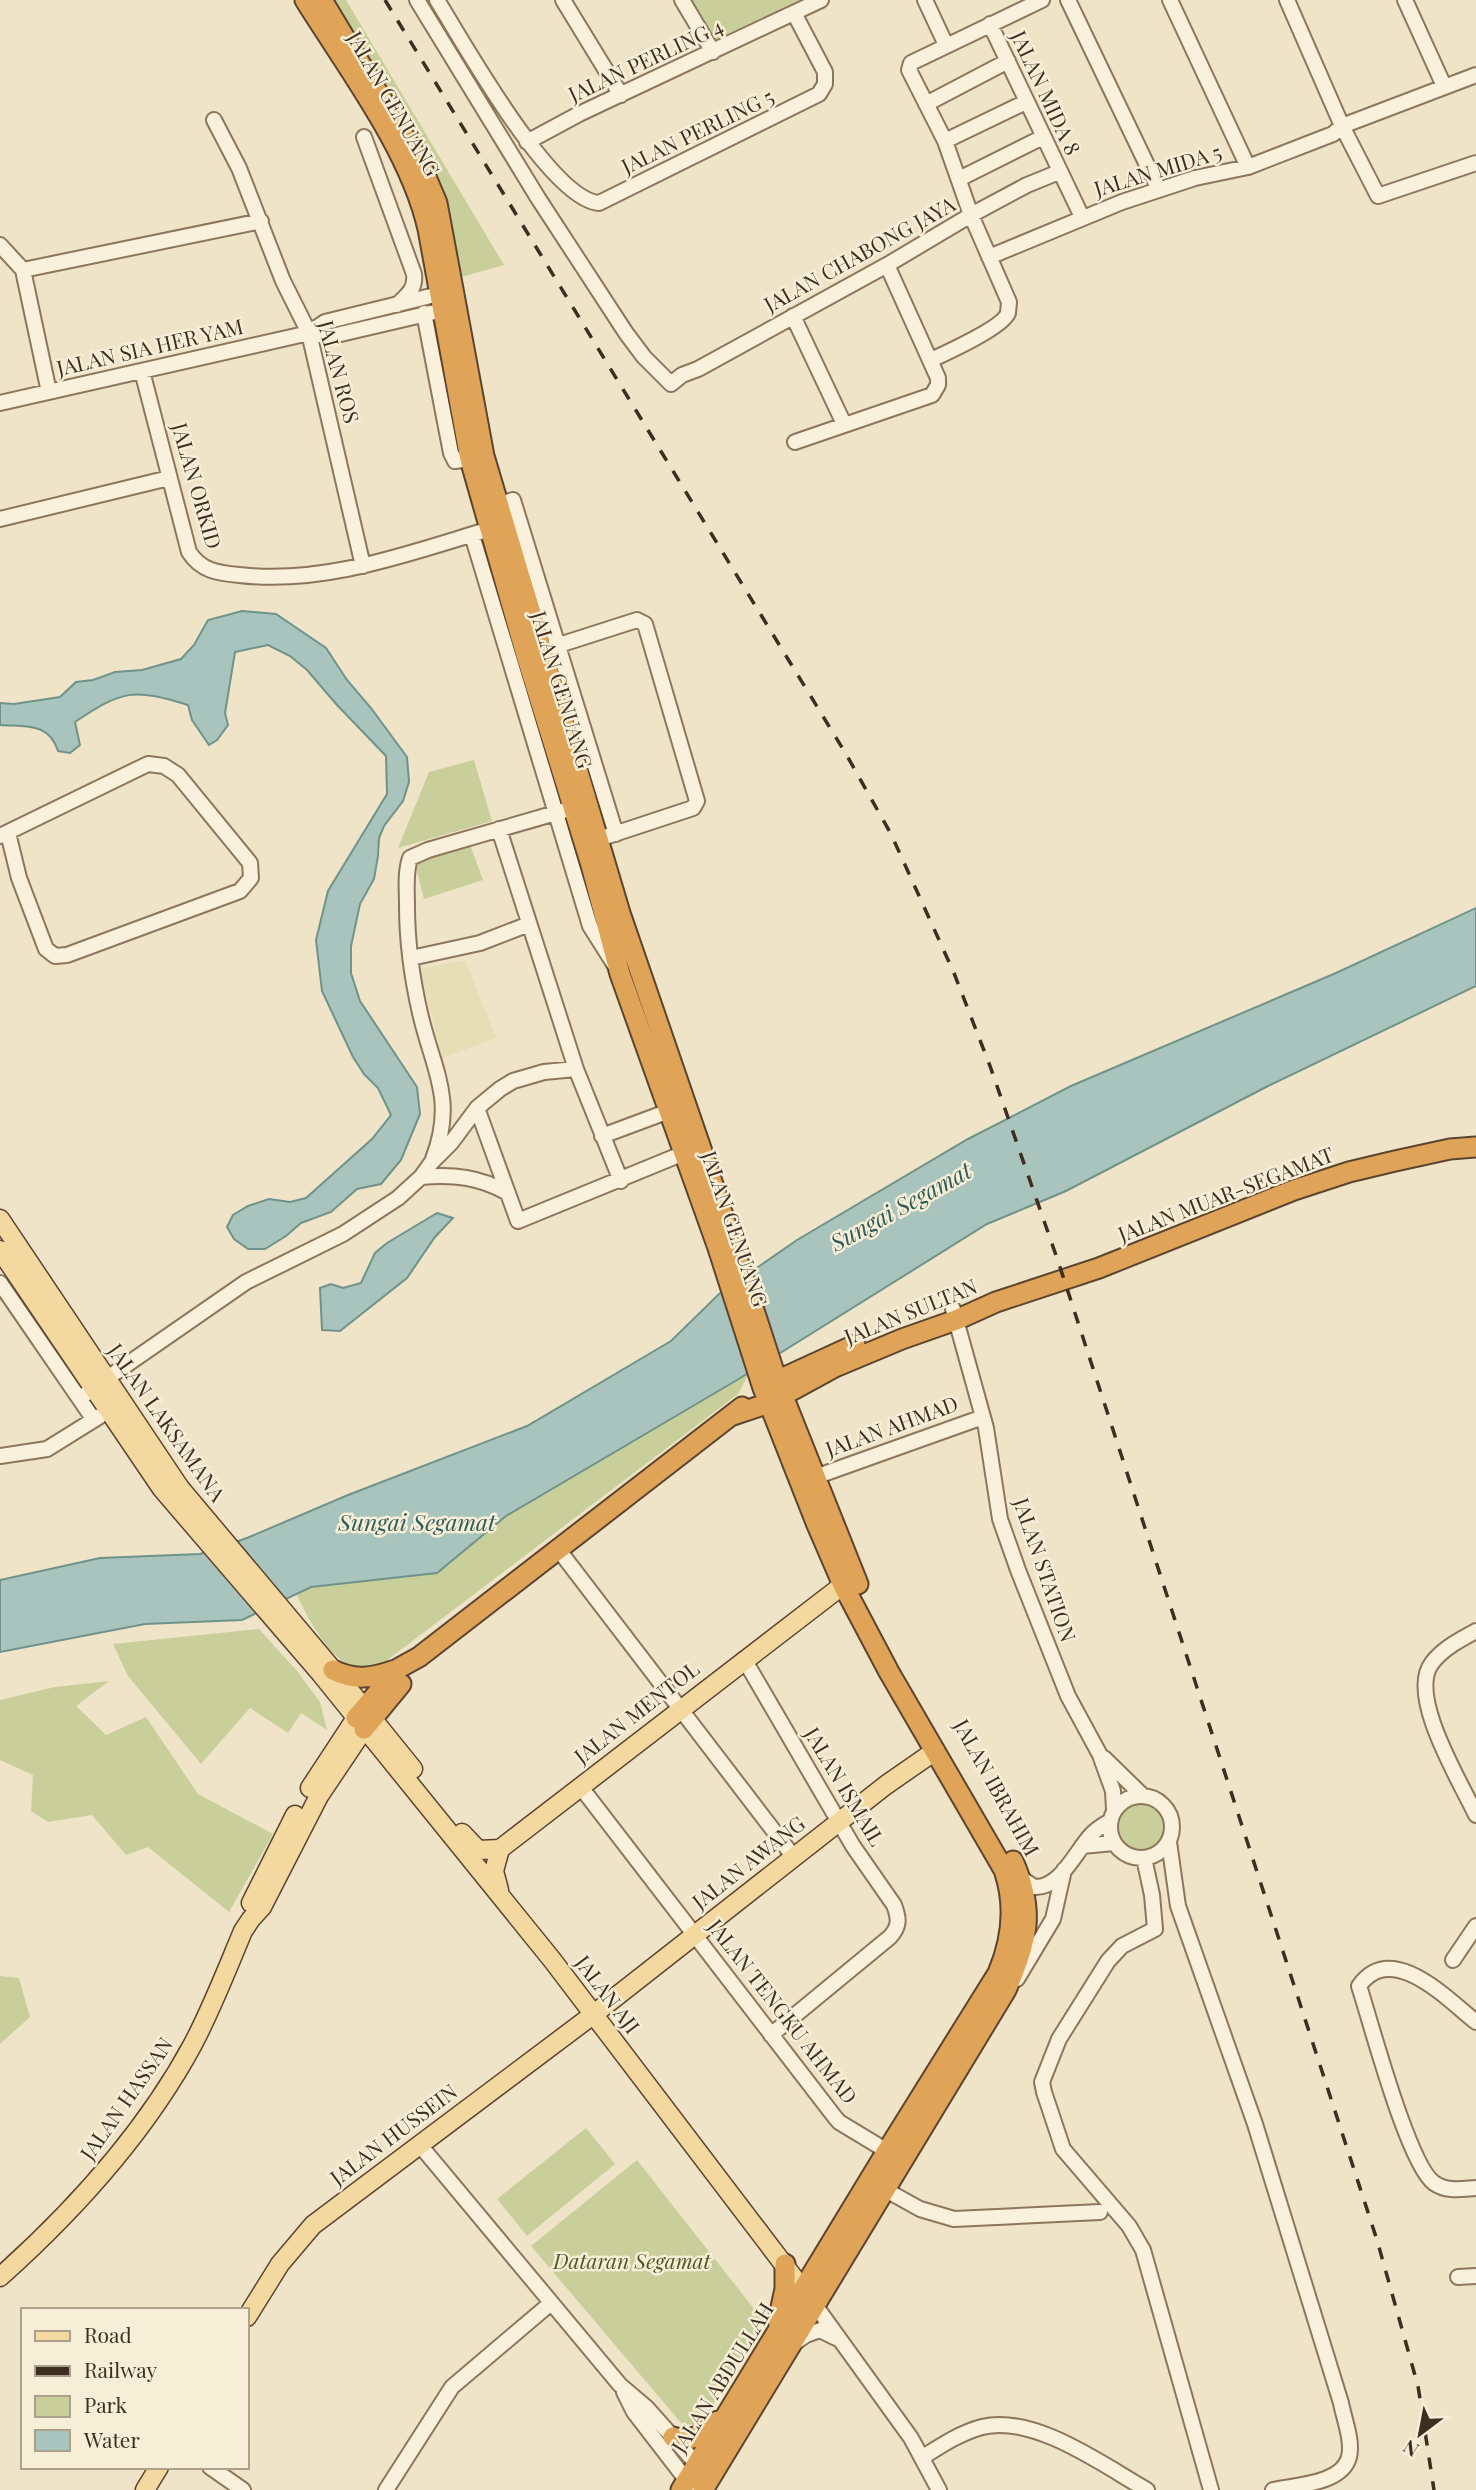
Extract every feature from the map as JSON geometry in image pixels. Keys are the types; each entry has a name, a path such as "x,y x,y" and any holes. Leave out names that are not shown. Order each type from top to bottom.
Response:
{"highway":[{"name":"JALAN GENUANG","path":"305,0 384,127 415,185 428,229 443,303 481,532 542,650 565,810 620,974 637,993 659,1029 706,1163 724,1244"},
{"name":"JALAN GENUANG","path":"322,0 397,123 430,185 441,219 443,303 484,456 542,650 607,836 646,1047 684,1153 724,1244 770,1384"},
{"path":"646,1047 648,1037 659,1029"},
{"name":"JALAN MUAR-SEGAMAT","path":"996,1302 1098,1268 1247,1207 1334,1177 1410,1157 1476,1147"},
{"name":"JALAN SULTAN","path":"364,1718 399,1668 419,1657 770,1384 827,1356 893,1329 996,1302"},
{"name":"JALAN IBRAHIM","path":"770,1384 815,1477 854,1577 1021,1878 1028,1912 1026,1929 1006,1990 884,2189 809,2297"},
{"name":"JALAN IBRAHIM","path":"770,1384 844,1584 889,1672 1004,1870 1011,1895 1011,1926 998,1973 887,2151 809,2297"},
{"name":"JALAN SULTAN","path":"364,1718 407,1676 419,1657"},
{"path":"327,1672 367,1678 399,1668"},
{"path":"777,2349 786,2278 785,2264"},
{"name":"JALAN ABDULLAH","path":"695,2482 809,2297"},
{"name":"JALAN ABDULLAH","path":"695,2482 725,2415 777,2349"},
{"path":"673,2437 684,2440 696,2437 725,2415"}],"main road":[{"name":"JALAN LAKSAMANA","path":"0,1219 93,1388"},
{"name":"JALAN LAKSAMANA","path":"0,1250 108,1410 189,1512 364,1718"},
{"name":"JALAN MENTOL","path":"500,1849 844,1584"},
{"path":"327,1672 337,1721 330,1757"},
{"path":"364,1718 471,1844 478,1850 500,1849 494,1871 501,1897"},
{"name":"JALAN HASSAN","path":"251,1919 251,1903 304,1798 330,1757 364,1718"},
{"name":"JALAN HASSAN","path":"0,2277 71,2210 116,2158 158,2100 193,2044 251,1919 262,1907 319,1796 364,1718"},
{"name":"JALAN AJI","path":"364,1718 809,2297"},
{"name":"JALAN AWANG","path":"594,2014 793,1856 935,1751"},
{"name":"JALAN HUSSEIN","path":"248,2315 280,2264 313,2225 594,2014"},
{"path":"145,2490 158,2469"}],"street":[{"name":"JALAN CHABONG JAYA","path":"417,0 538,198 626,333 644,357 671,384 682,375 887,265 971,215 1009,302 1008,313 993,327 931,360"},
{"name":"JALAN PERLING 5","path":"438,0 527,142 574,191 585,200 599,203 819,94 825,84 825,72 794,13"},
{"path":"563,0 621,95"},
{"path":"682,0 713,52"},
{"name":"JALAN PERLING 4","path":"527,142 821,0"},
{"path":"925,0 946,45"},
{"path":"1042,0 911,62 909,70 945,141 971,215 1059,173"},
{"path":"1068,0 1158,190"},
{"name":"JALAN MIDA 5","path":"989,257 1082,217 1158,190 1195,178 1248,167 1170,0"},
{"path":"1287,0 1342,126 1378,196 1476,163"},
{"path":"1405,0 1444,86"},
{"name":"JALAN MIDA 8","path":"990,24 1082,217"},
{"path":"926,104 1008,61"},
{"path":"1248,167 1333,134 1342,126 1476,75"},
{"path":"945,141 1026,102"},
{"name":"JALAN ROS","path":"214,120 239,168 283,281 309,333 363,566"},
{"path":"364,137 414,274 415,283 411,292 397,305"},
{"path":"959,178 1044,137"},
{"path":"23,271 261,221"},
{"path":"0,245 23,271 49,392"},
{"path":"795,442 932,395 938,385 931,360 887,265"},
{"name":"JALAN SIA HER YAM","path":"309,333 325,322 397,305 443,303"},
{"name":"JALAN SIA HER YAM","path":"0,403 309,333 332,336 443,303"},
{"path":"793,316 844,424"},
{"name":"JALAN ORKID","path":"142,371 188,552 196,564 207,570 260,578 302,578 363,566 481,532"},
{"path":"0,519 169,478"},
{"path":"431,1163 443,1126 444,1096 420,1012 411,958 407,917 410,858 428,850 565,810 481,532"},
{"path":"542,650 637,620 645,624 697,801 693,808 607,836"},
{"path":"148,764 164,766 178,775 250,863 251,878 240,891 67,956 55,956 46,949 4,834 148,764"},
{"path":"499,829 576,1069 621,1181"},
{"path":"411,958 480,943 529,924"},
{"path":"0,1283 93,1388 246,1282 369,1219 410,1188 451,1143 474,1112 513,1081 544,1072 576,1069"},
{"path":"444,1096 461,1116 474,1112"},
{"path":"602,1136 669,1111"},
{"path":"474,1112 518,1221 684,1153"},
{"path":"421,1177 469,1177 508,1193"},
{"name":"JALAN STATION","path":"954,1315 983,1417 1000,1519 1068,1696 1100,1755 1113,1791 1112,1815"},
{"path":"0,1456 47,1449 108,1410"},
{"name":"JALAN AHMAD","path":"815,1477 983,1417"},
{"path":"558,1549 793,1856"},
{"path":"1476,1630 1433,1661 1427,1672 1423,1691 1428,1713 1476,1815"},
{"name":"JALAN ISMAIL","path":"744,1659 853,1846 894,1905 898,1920 890,1937 771,2035"},
{"name":"JALAN STATION","path":"1100,1755 1142,1795"},
{"name":"JALAN TENGKU AHMAD","path":"580,1786 839,2122 887,2151"},
{"path":"1021,1878 1040,1888 1052,1882 1091,1834 1122,1802 1132,1797 1142,1795 1159,1801 1170,1815 1172,1833 1169,1842 1178,1906 1255,2124 1341,2403 1349,2445 1349,2456 1339,2472 1329,2478 1273,2490"},
{"path":"1112,1815 1110,1832 1114,1843 1130,1856 1154,1856 1169,1842"},
{"path":"1082,1846 1114,1843"},
{"path":"1144,1858 1152,1895 1155,1929 1122,1946 1108,1961 1059,2039 1042,2082 1063,2149 1129,2226 1143,2250 1211,2490"},
{"path":"1006,1990 1023,1971 1049,1927 1064,1870"},
{"path":"1453,1960 1476,1926"},
{"path":"1476,2022 1434,1988 1399,1969 1389,1967 1377,1971 1365,1978 1359,1986 1398,2111 1426,2175 1443,2188 1476,2188"},
{"path":"419,2144 620,2385 646,2407 673,2437 695,2482"},
{"path":"884,2189 920,2209 954,2219 1100,2212"},
{"path":"1458,2277 1476,2276"},
{"path":"809,2297 923,2457 939,2490"},
{"path":"386,2490 452,2387 551,2303"},
{"path":"777,2349 814,2330 825,2330 843,2343"},
{"path":"620,2385 634,2412 695,2482"},
{"path":"923,2457 957,2436 982,2427 1014,2427 1051,2437 1147,2490"},
{"path":"213,2469 243,2490"}],"shaded area":[{"path":"465,960 496,1038 442,1058 420,969"}],"green space":[{"path":"332,0 346,0 504,265 458,278 450,221 439,180"},
{"path":"688,0 800,0 714,41"},
{"path":"474,760 492,821 398,848 429,772"},
{"path":"470,845 483,880 424,899 415,863"},
{"path":"751,1370 738,1394 369,1674 356,1670 334,1654 309,1619 297,1595 311,1587 437,1573 506,1516"},
{"path":"259,1629 297,1671 320,1702 327,1730 301,1713 288,1733 250,1708 201,1764 128,1676 113,1644"},
{"path":"109,1681 76,1706 106,1735 146,1717 198,1794 273,1834 229,1912 148,1847 126,1855 92,1815 48,1822 31,1811 33,1775 0,1760 0,1700 55,1687"},
{"path":"1142,1804 1159,1810 1165,1827 1159,1844 1142,1850 1125,1844 1119,1827 1125,1810"},
{"path":"0,1976 19,1978 30,2017 0,2044"},
{"path":"586,2128 615,2164 527,2236 497,2199"},
{"name":"Dataran Segamat","path":"637,2160 762,2319 702,2425 682,2424 531,2246"}],"water":[{"path":"242,611 276,614 326,648 347,680 407,757 409,782 403,801 384,826 379,838 374,879 360,904 351,946 351,973 360,1001 417,1087 420,1114 401,1160 381,1184 357,1189 331,1212 301,1223 265,1249 248,1249 234,1239 227,1227 233,1215 248,1206 269,1199 290,1202 306,1198 372,1139 391,1115 378,1088 364,1074 353,1057 322,991 316,940 328,891 387,794 386,756 307,670 290,656 268,645 235,652 225,713 228,725 217,740 209,745 192,720 188,705 141,694 105,703 75,722 80,745 70,753 58,751 49,735 35,728 0,725 0,703 14,704 60,697 76,682 93,680 115,672 142,670 181,659 194,645 208,620"},
{"name":"Sungai Segamat","path":"1476,908 1476,986 1268,1086 1066,1191 987,1224 737,1380 506,1516 437,1573 311,1587 242,1620 145,1624 0,1652 0,1580 100,1558 200,1554 247,1538 348,1495 527,1426 671,1341 719,1294 797,1240 968,1139 1071,1086 1336,973"},
{"path":"437,1213 453,1218 435,1237 407,1278 340,1331 322,1330 320,1288 331,1284 343,1288 361,1283 375,1253"}],"railway":[{"path":"385,0 846,754 891,834 954,973 990,1066 1058,1261 1377,2240 1418,2386 1434,2490"}]}
